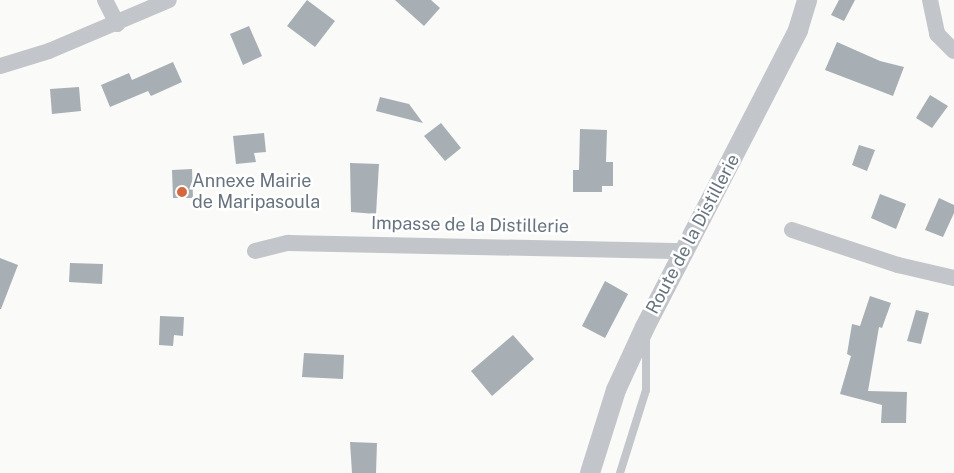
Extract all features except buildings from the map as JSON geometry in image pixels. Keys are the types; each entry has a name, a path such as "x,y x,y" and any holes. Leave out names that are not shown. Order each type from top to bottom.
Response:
{"street":[{"path":"105,0 117,24"},
{"path":"0,66 117,24 168,0"},
{"name":"Route de la Distillerie","path":"590,473 616,390 645,327 686,251 798,30 807,0"},
{"path":"930,0 937,34 954,51"},
{"path":"792,230 898,265 954,278"},
{"name":"Impasse de la Distillerie","path":"255,251 288,243 686,251"}],"lane":[{"path":"620,473 646,390 648,362 645,327"}],"place":[{"name":"Annexe Mairie de Maripasoula","path":"182,192"}]}
